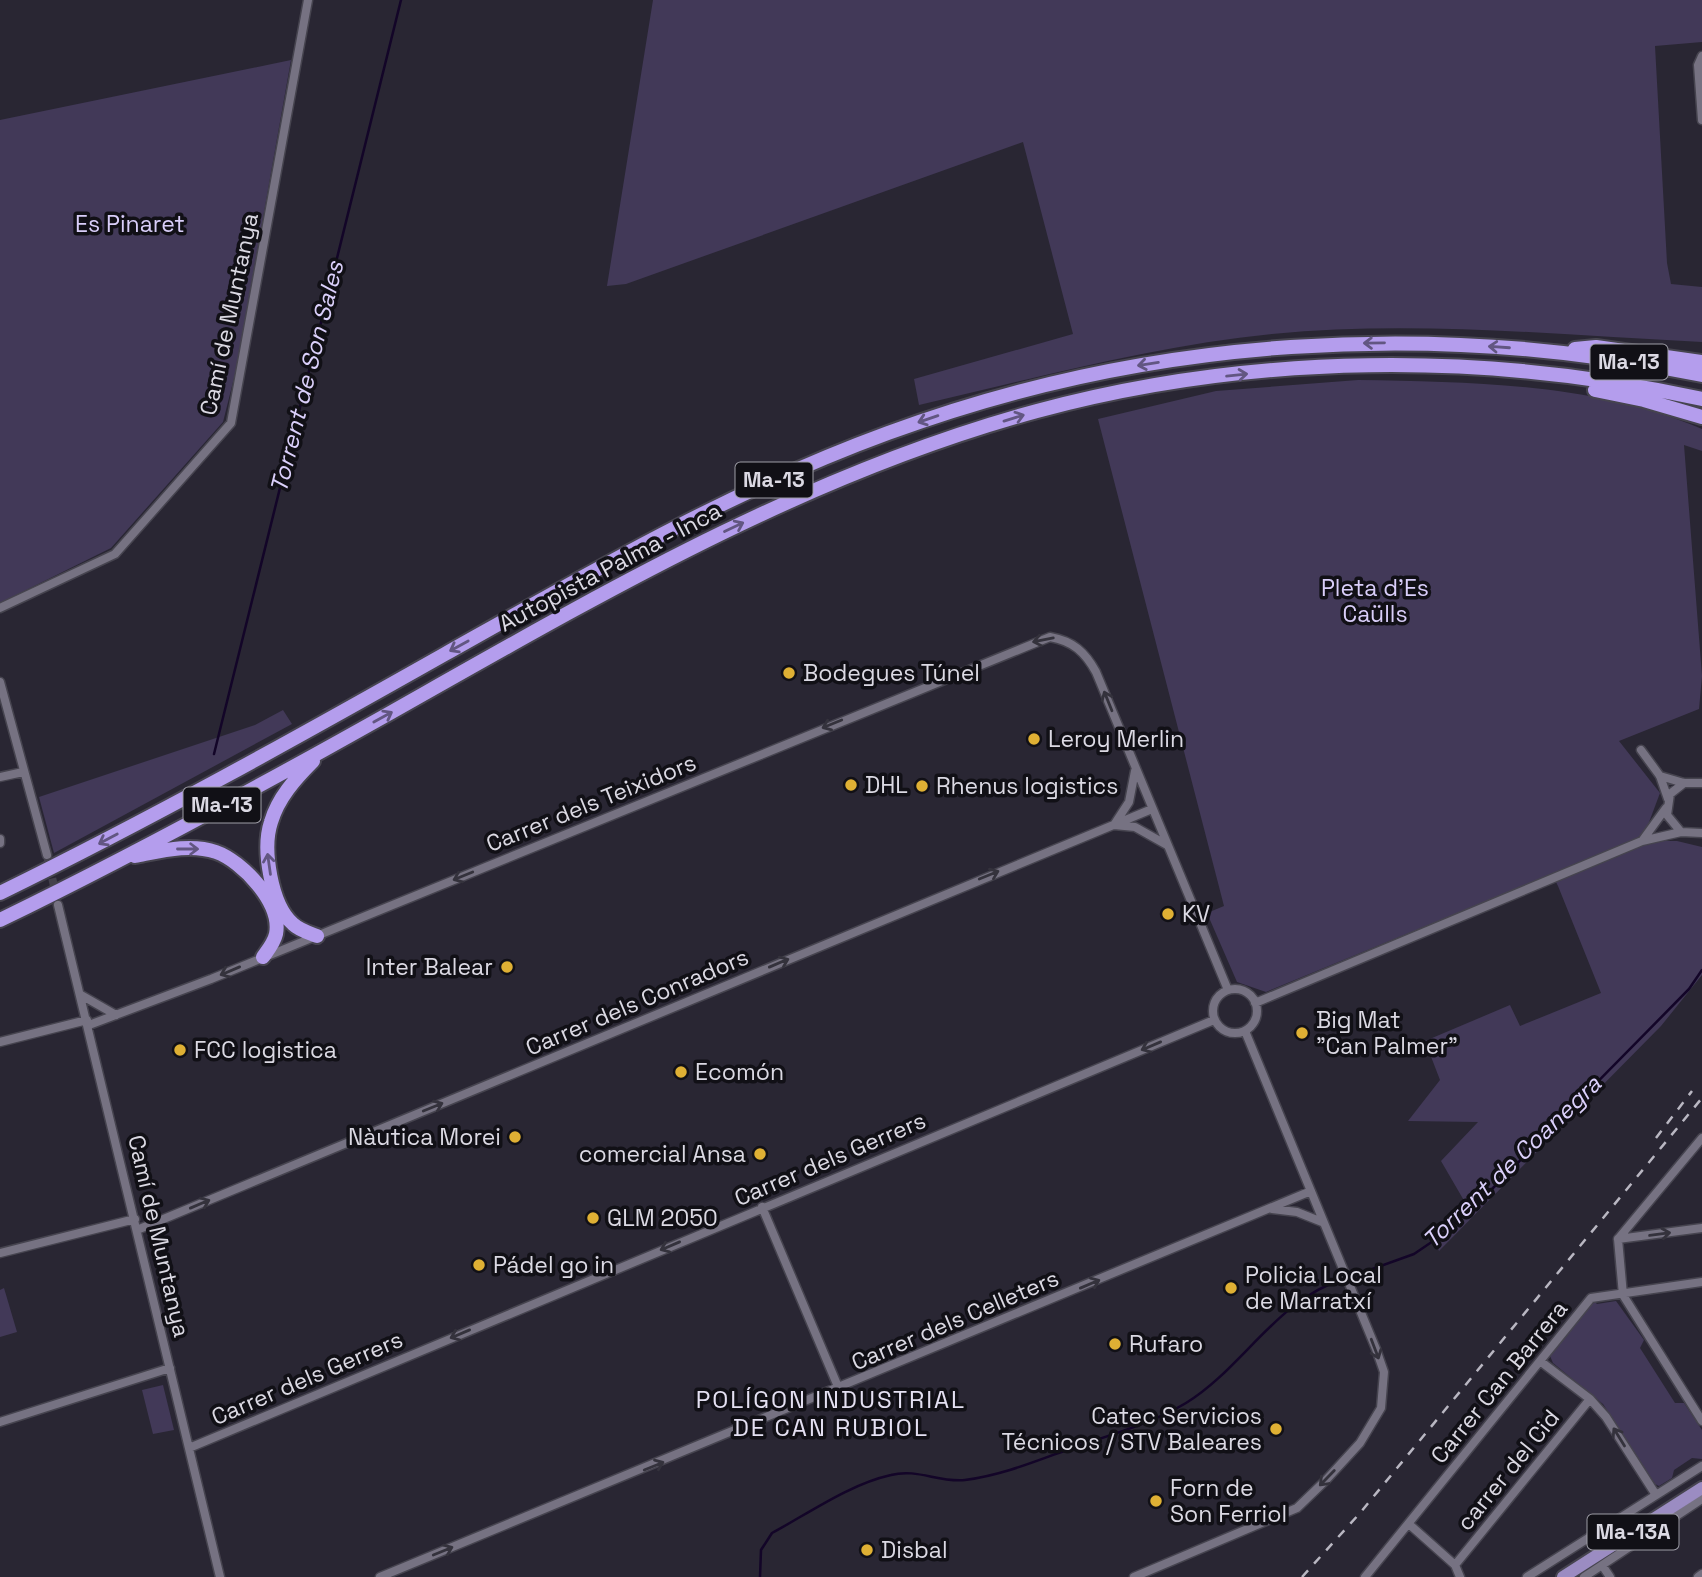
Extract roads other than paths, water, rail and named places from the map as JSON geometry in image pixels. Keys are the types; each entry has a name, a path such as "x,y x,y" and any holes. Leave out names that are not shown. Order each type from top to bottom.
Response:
{"highway":[{"name":"Autopista Palma - Inca","path":"0,893 275,749 652,539 804,466 930,418 1105,371 1260,349 1397,343 1556,352 1702,375"},
{"path":"1556,352 1596,347 1702,362"},
{"name":"Autopista Palma - Inca","path":"0,920 324,750 670,557 877,466 1026,414 1148,387 1304,369 1439,366 1573,377 1702,399"},
{"path":"1573,377 1592,390 1644,400 1702,418"},
{"path":"317,936 293,924 284,913 268,867 267,847 270,824 279,802 324,750"},
{"path":"120,859 196,848 215,852 234,861 261,888 276,922 274,941 263,957"}],"main road":[{"name":"Ma-13A","path":"1563,1577 1702,1488"}],"street":[{"name":"Camí de Muntanya","path":"0,608 115,554 231,423 308,0"},
{"path":"1702,56 1698,65 1702,120"},
{"name":"Carrer dels Teixidors","path":"0,1042 116,1015 317,936 1035,640 1050,637 1064,639 1088,656 1228,990"},
{"path":"0,682 2,704 47,855"},
{"path":"1641,750 1660,776 1670,822 1681,832"},
{"path":"1135,768 1129,802 1114,825 1135,827 1167,845"},
{"path":"0,777 23,772"},
{"path":"1660,776 1684,783 1701,783"},
{"path":"1642,841 1675,788 1684,783"},
{"name":"Carrer dels Conradors","path":"137,1230 1152,809"},
{"path":"1255,1003 1642,841 1681,832 1702,833"},
{"name":"Camí de Muntanya","path":"58,905 220,1577"},
{"path":"1228,990 1247,993 1255,1003 1254,1022 1245,1031 1231,1033 1214,1020 1213,1005 1228,990"},
{"path":"81,995 116,1015"},
{"name":"Carrer dels Gerrers","path":"189,1448 1214,1020"},
{"path":"1134,1577 1297,1508 1326,1480 1372,1427 1382,1401 1384,1372 1245,1031"},
{"path":"1701,1417 1623,1294 1618,1239 1702,1138"},
{"name":"Carrer dels Celleters","path":"380,1577 839,1389 1311,1191"},
{"path":"762,1208 839,1389"},
{"path":"1270,1208 1297,1212 1322,1222"},
{"path":"0,1253 135,1219"},
{"path":"1618,1239 1702,1228"},
{"name":"Carrer Can Barrera","path":"1366,1577 1591,1298 1702,1282"},
{"path":"1540,1362 1590,1399 1606,1417 1656,1495"},
{"path":"0,1422 170,1368"},
{"name":"carrer del Cid","path":"1455,1565 1590,1399"},
{"path":"1527,1577 1702,1466"},
{"path":"1584,1577 1702,1499"},
{"path":"1410,1525 1455,1565 1460,1577"},
{"path":"1602,1566 1610,1577"}],"waterway":[{"name":"Torrent de Son Sales","path":"214,754 401,0"},
{"name":"Torrent de Coanegra","path":"1350,1277 1414,1254 1442,1235 1493,1188 1689,989 1702,970"},
{"name":"Torrent de Coanegra","path":"760,1577 761,1550 772,1533 860,1485 901,1473 955,1480 993,1475 1130,1428 1173,1410 1225,1372 1299,1302 1344,1279"}],"tunnel":[{"path":"47,855 56,895"}],"railway":[{"path":"1656,1138 1692,1091"},
{"path":"1302,1577 1360,1513 1702,1098"}],"place":[{"name":"Bodegues Túnel","path":"789,673"},
{"name":"Leroy Merlin","path":"1034,739"},
{"name":"DHL","path":"851,785"},
{"name":"Rhenus logistics","path":"922,786"},
{"name":"KV","path":"1168,914"},
{"name":"Inter Balear","path":"507,967"},
{"name":"Big Mat \"Can Palmer\"","path":"1302,1033"},
{"name":"FCC logistica","path":"180,1050"},
{"name":"Ecomón","path":"681,1072"},
{"name":"Nàutica Morei","path":"515,1137"},
{"name":"comercial Ansa","path":"760,1154"},
{"name":"GLM 2050","path":"593,1218"},
{"name":"Pádel go in","path":"479,1265"},
{"name":"Policia Local de Marratxí","path":"1231,1288"},
{"name":"Rufaro","path":"1115,1344"},
{"name":"Catec Servicios Técnicos / STV Baleares","path":"1276,1429"},
{"name":"Forn de Son Ferriol","path":"1156,1501"},
{"name":"Disbal","path":"867,1550"}],"district":[{"name":"POLÍGON INDUSTRIAL DE CAN RUBIOL","path":"831,1414"}],"park label":[{"name":"Es Pinaret","path":"130,224"},
{"name":"Pleta d'Es Caülls","path":"1375,601"}]}
